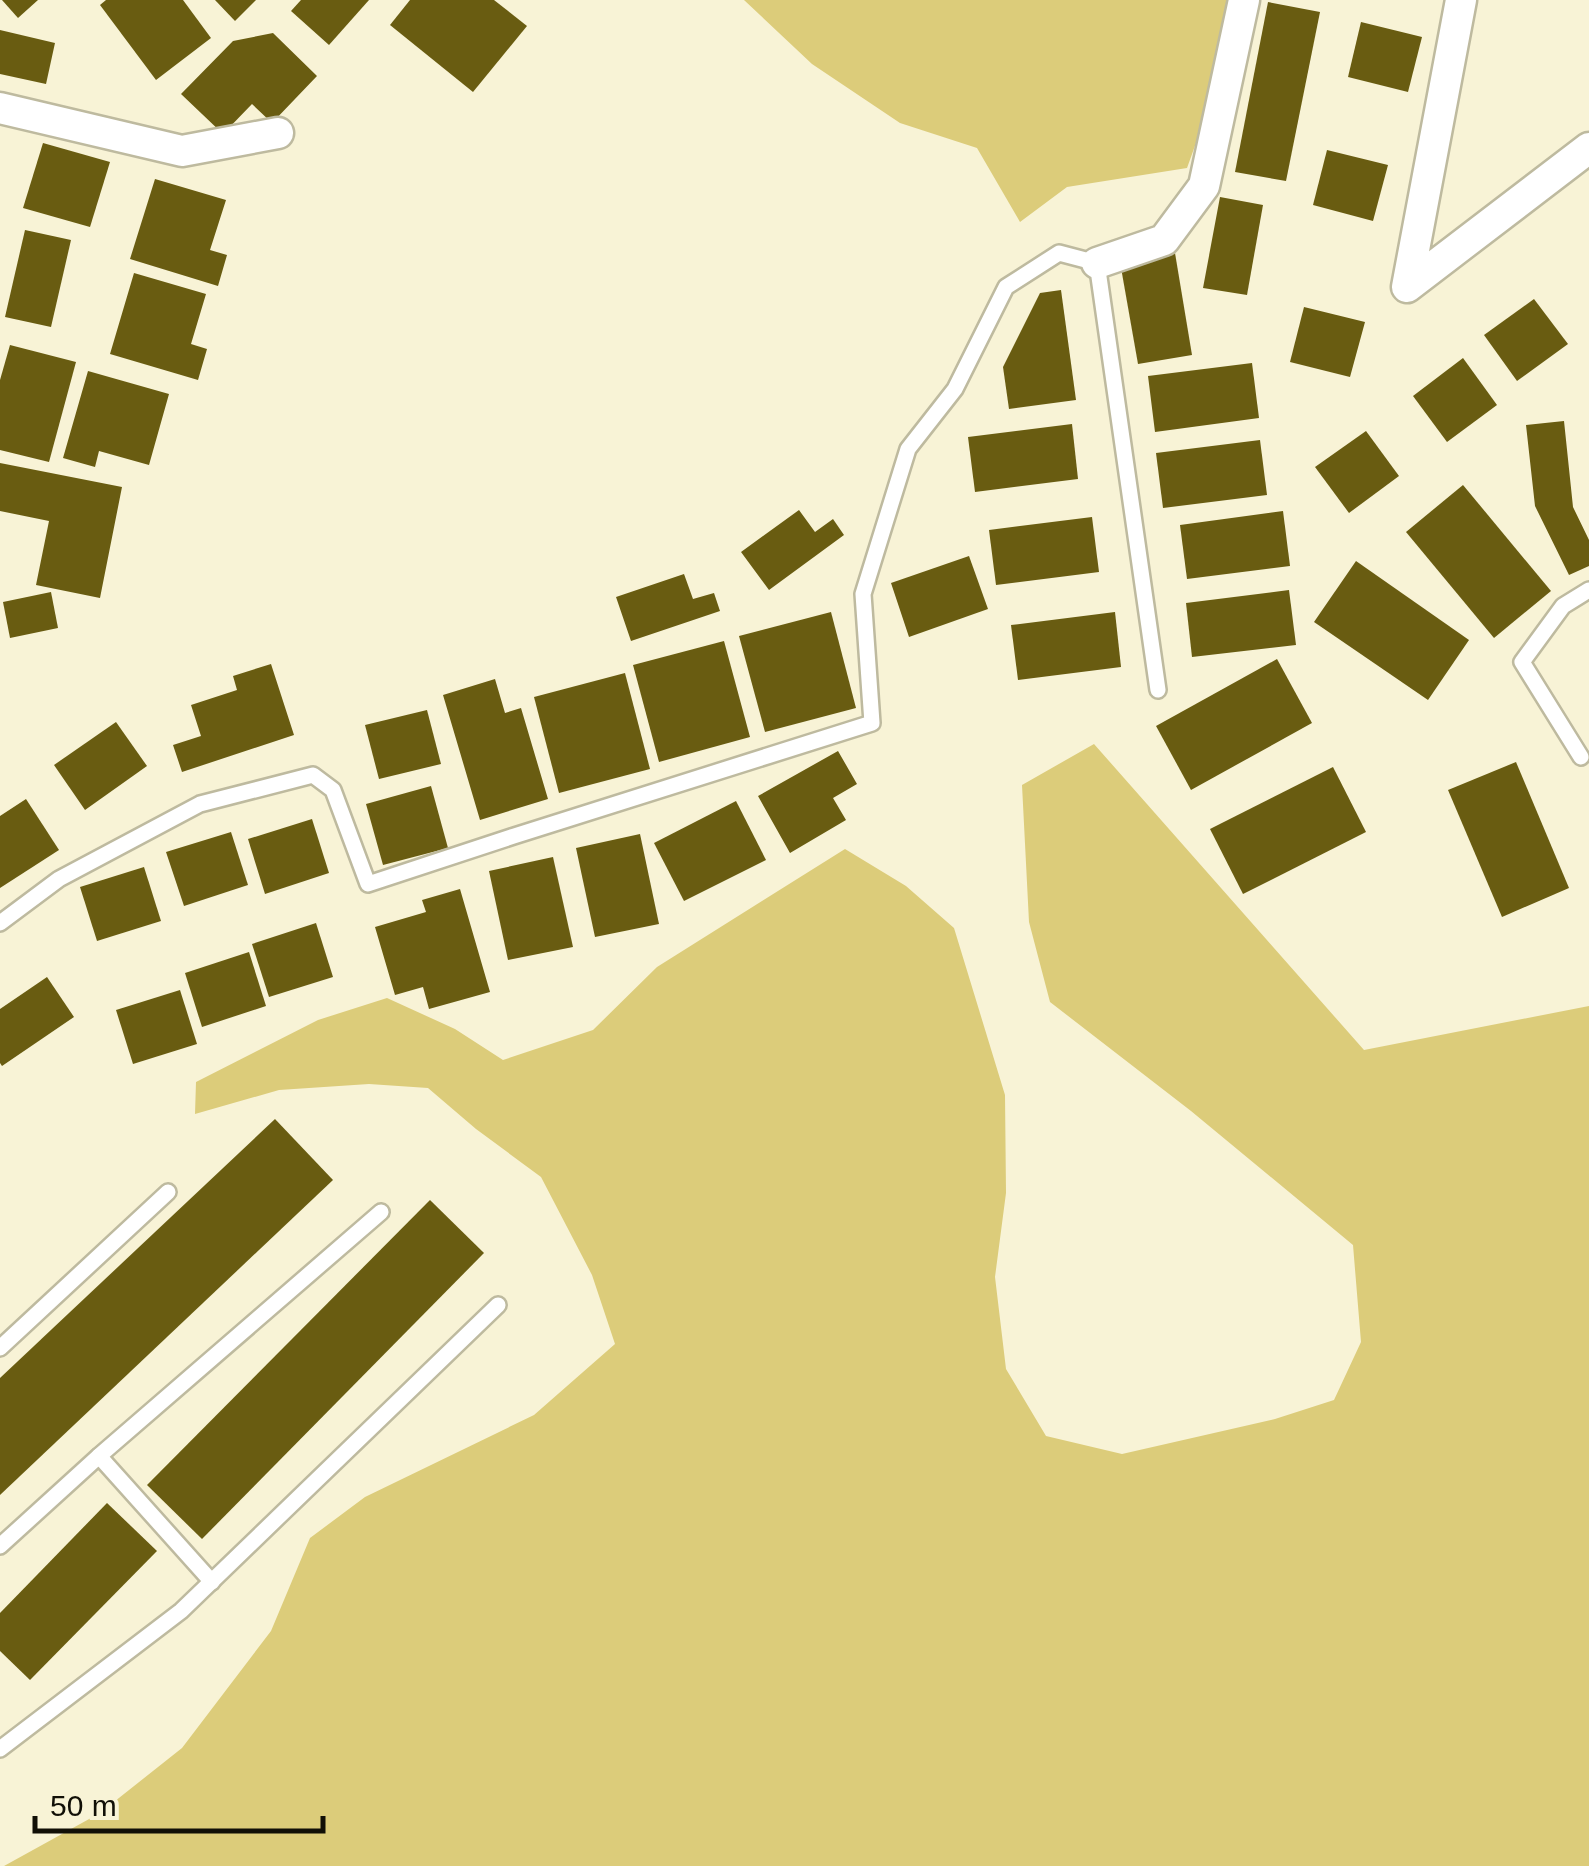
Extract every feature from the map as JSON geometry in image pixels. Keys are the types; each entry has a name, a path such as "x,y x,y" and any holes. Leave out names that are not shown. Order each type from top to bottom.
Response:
{"street":[{"path":"1097,262 1164,240 1204,186 1244,0"},
{"path":"1461,0 1407,287 1589,148"},
{"path":"0,108 182,151 278,133"}],"lane":[{"path":"0,923 59,879 200,804 312,775 332,790 368,884 872,723 863,594 908,449 955,389 1006,288 1059,254 1097,262 1158,690"},
{"path":"1581,757 1522,662 1564,606 1589,590"},
{"path":"0,1348 168,1192"},
{"path":"0,1546 381,1212"},
{"path":"0,1749 181,1611 498,1305"},
{"path":"99,1456 212,1582"}],"shaded area":[{"path":"744,0 1231,0 1223,68 1187,168 1067,187 1020,222 977,148 900,123 812,64"},
{"path":"1094,744 1364,1050 1589,1006 1589,1866 4,1866 100,1813 182,1748 271,1631 310,1538 365,1497 534,1415 615,1344 592,1275 541,1177 428,1088 369,1084 279,1090 195,1114 196,1082 318,1020 387,998 455,1029 503,1060 593,1030 657,967 845,849 906,886 954,928 1005,1095 1006,1193 995,1277 1006,1369 1046,1436 1122,1454 1275,1419 1334,1400 1361,1342 1353,1245 1191,1111 1050,1002 1029,922 1022,785"}],"building":[{"path":"2,0 38,0 18,18"},
{"path":"106,0 183,0 211,38 156,80 100,5"},
{"path":"215,0 256,0 235,21"},
{"path":"301,0 369,0 329,45 291,11"},
{"path":"410,0 494,0 527,26 473,92 390,25"},
{"path":"1268,2 1320,12 1286,181 1235,172"},
{"path":"1361,22 1422,37 1408,92 1348,77"},
{"path":"0,30 55,43 46,84 0,74"},
{"path":"273,33 317,76 272,123 252,104 223,134 181,94 233,41"},
{"path":"43,143 110,162 90,227 23,208"},
{"path":"1327,150 1388,165 1373,221 1313,205"},
{"path":"155,179 226,200 210,250 227,255 218,286 130,259"},
{"path":"1220,197 1263,205 1247,295 1203,288"},
{"path":"25,230 71,240 51,327 5,317"},
{"path":"1175,253 1192,355 1138,364 1120,262"},
{"path":"134,273 206,294 191,344 207,349 198,380 110,354"},
{"path":"1061,290 1076,400 1009,409 1003,367 1040,293"},
{"path":"1534,299 1568,344 1517,381 1484,335"},
{"path":"1304,307 1365,322 1350,377 1290,362"},
{"path":"10,345 76,362 49,462 0,450 0,380"},
{"path":"1463,358 1497,405 1447,442 1413,396"},
{"path":"1252,363 1259,418 1155,432 1148,376"},
{"path":"88,371 169,394 149,465 99,451 95,467 63,458"},
{"path":"1564,421 1573,507 1589,540 1589,566 1569,575 1535,506 1526,425"},
{"path":"1072,424 1078,479 975,492 968,437"},
{"path":"1366,431 1399,476 1349,513 1315,467"},
{"path":"1260,440 1267,495 1163,508 1156,453"},
{"path":"0,463 122,487 100,598 36,585 49,521 0,511"},
{"path":"1463,485 1551,591 1494,638 1406,532"},
{"path":"799,510 815,532 833,519 844,535 769,590 741,552"},
{"path":"1283,511 1290,566 1187,579 1180,525"},
{"path":"1092,517 1099,572 996,585 989,530"},
{"path":"969,556 988,609 909,637 891,583"},
{"path":"1356,561 1469,640 1428,700 1314,622"},
{"path":"684,574 693,599 714,593 720,611 631,641 616,597"},
{"path":"1289,590 1296,645 1192,657 1186,603"},
{"path":"51,592 58,628 10,638 3,602"},
{"path":"831,612 856,708 765,732 739,636"},
{"path":"1115,612 1121,667 1018,680 1011,625"},
{"path":"724,641 750,737 659,762 633,665"},
{"path":"1277,659 1312,723 1191,790 1156,726"},
{"path":"271,664 294,735 182,772 173,745 201,736 191,705 237,690 233,676"},
{"path":"625,673 650,769 559,793 534,697"},
{"path":"495,679 505,713 521,708 548,799 480,820 443,695"},
{"path":"427,710 441,764 379,779 365,725"},
{"path":"116,722 147,766 85,810 54,765"},
{"path":"838,751 857,784 833,798 846,820 790,853 758,796"},
{"path":"1516,762 1569,888 1502,917 1448,790"},
{"path":"1333,767 1366,832 1243,894 1210,829"},
{"path":"431,786 448,848 383,865 366,804"},
{"path":"26,799 59,850 0,888 0,816"},
{"path":"736,801 766,860 684,901 654,843"},
{"path":"312,819 329,873 265,894 248,839"},
{"path":"231,832 248,885 184,906 166,852"},
{"path":"640,834 659,924 595,937 576,848"},
{"path":"553,857 573,947 508,960 489,871"},
{"path":"144,867 161,921 97,941 80,887"},
{"path":"460,889 490,992 429,1009 423,987 395,995 375,927 426,912 422,900"},
{"path":"316,923 333,977 269,997 252,944"},
{"path":"249,952 266,1006 202,1027 185,973"},
{"path":"47,977 74,1017 2,1066 0,1009"},
{"path":"180,990 197,1044 133,1064 116,1010"},
{"path":"275,1119 333,1180 0,1495 0,1378"},
{"path":"430,1200 484,1253 202,1539 147,1485"},
{"path":"107,1503 157,1551 30,1680 0,1651 0,1613"}]}
